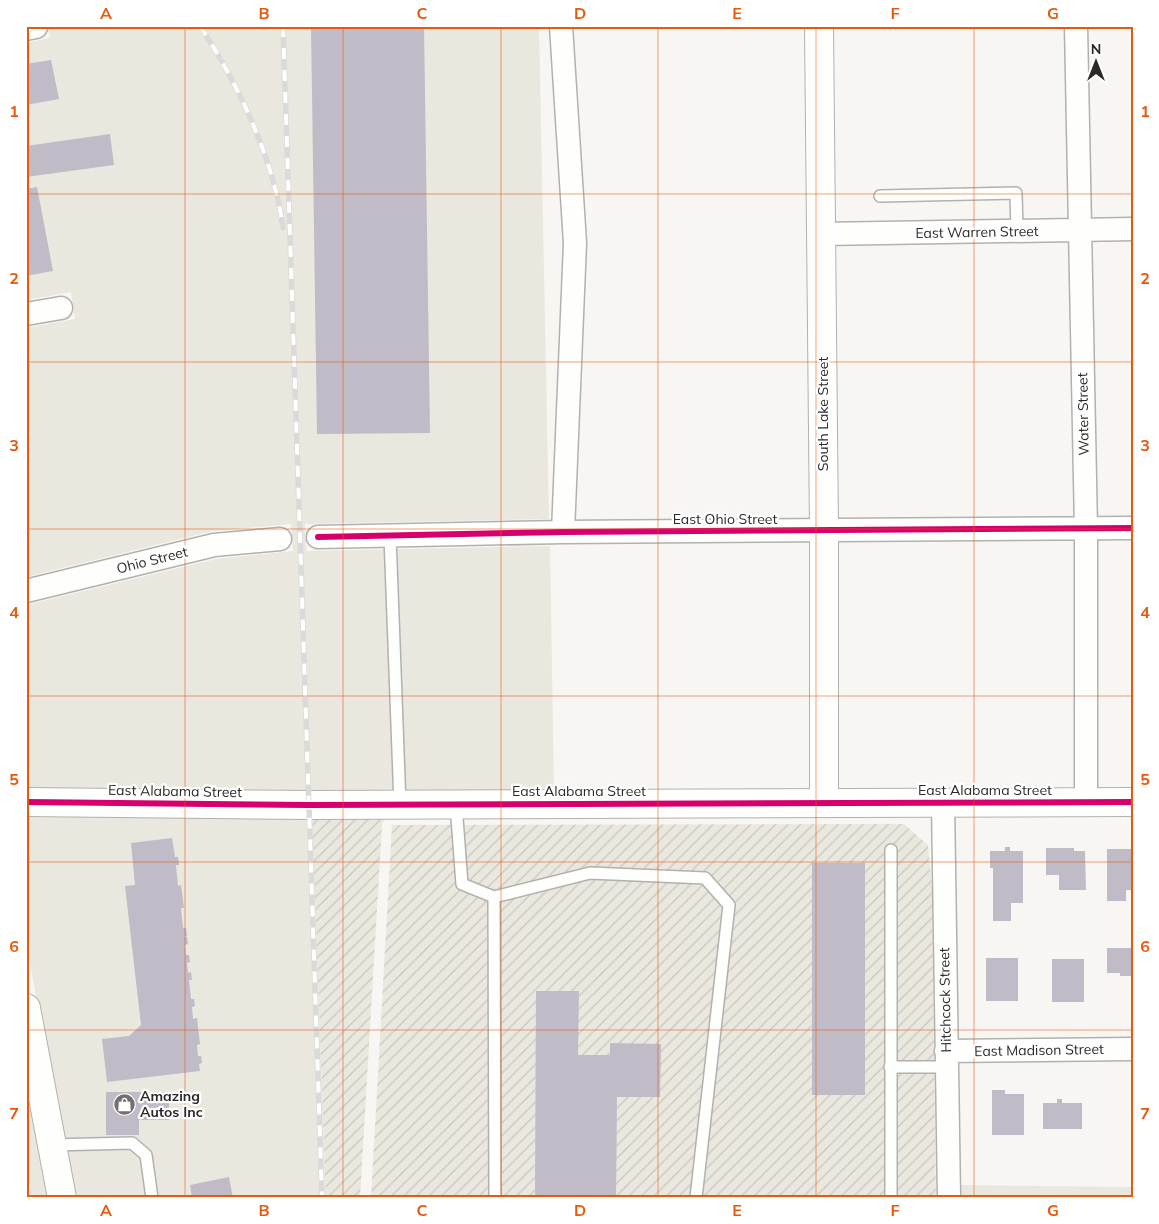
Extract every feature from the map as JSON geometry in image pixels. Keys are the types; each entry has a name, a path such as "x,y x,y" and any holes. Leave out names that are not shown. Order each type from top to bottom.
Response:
{"street":[{"path":"561,26 575,243 563,532"},
{"name":"South Lake Street","path":"819,26 824,532 824,802"},
{"name":"Water Street","path":"1076,26 1086,530 1086,803"},
{"name":"East Warren Street","path":"822,234 1133,229"},
{"path":"26,314 61,308"},
{"name":"East Ohio Street","path":"318,537 563,532 824,532 1133,528"},
{"name":"Ohio Street","path":"26,591 214,545 280,539"},
{"name":"East Alabama Street","path":"26,802 309,805 1133,802"},
{"name":"Hitchcock Street","path":"943,802 949,1198"},
{"path":"26,1008 62,1198"},
{"name":"East Madison Street","path":"946,1059 1133,1048"}],"lane":[{"path":"880,196 1016,193 1018,231"},
{"path":"390,536 400,804"},
{"path":"456,804 462,884 494,897 590,873 705,878 729,905 696,1198"},
{"path":"890,1198 891,850"},
{"path":"494,897 495,1198"},
{"path":"890,1067 946,1059"},
{"path":"52,1145 132,1143 146,1156 152,1198"}],"shaded area":[{"path":"48,26 539,26 549,519 305,524 307,551 550,546 554,790 309,792 26,788 26,605 216,559 293,551 291,524 212,531 26,577 26,328 75,319 71,292 26,300 26,43 50,38"},
{"path":"26,816 312,819 326,1198 74,1198 26,942"},
{"path":"312,819 384,819 382,825 360,1198 326,1198"},
{"path":"904,824 928,845 932,887 936,1198 371,1198 392,825"},
{"path":"26,1074 50,1198 26,1198"},
{"path":"961,1185 1133,1187 1133,1198 961,1198"}],"building":[{"path":"311,26 424,26 430,433 317,434"},
{"path":"51,60 59,99 26,105 26,64"},
{"path":"110,134 114,165 26,177 26,146"},
{"path":"37,187 53,271 26,276 26,189"},
{"path":"172,838 175,857 178,857 179,865 176,865 178,886 181,885 184,908 181,908 183,928 186,928 187,936 184,937 187,937 188,944 185,945 186,955 189,955 190,962 187,963 188,973 191,972 192,980 189,980 191,999 194,999 195,1006 192,1007 193,1019 197,1018 200,1044 197,1045 198,1056 201,1056 202,1063 199,1064 200,1071 107,1082 102,1039 129,1036 141,1025 125,886 135,885 131,843"},
{"path":"1005,847 1010,847 1010,851 1023,851 1023,903 1011,903 1011,921 993,921 993,868 990,868 990,851 1005,851"},
{"path":"1046,848 1074,848 1074,851 1085,851 1086,890 1059,890 1059,875 1046,875"},
{"path":"1107,849 1133,849 1133,890 1126,890 1126,901 1107,901"},
{"path":"812,863 865,863 865,1095 812,1095"},
{"path":"1107,948 1133,948 1133,976 1107,973"},
{"path":"986,958 1018,958 1018,1001 986,1001"},
{"path":"1052,959 1084,959 1084,1002 1052,1002"},
{"path":"536,991 579,991 578,1055 610,1055 610,1043 661,1044 660,1097 617,1097 616,1198 535,1198"},
{"path":"992,1090 1005,1090 1005,1094 1024,1094 1024,1135 992,1135"},
{"path":"106,1092 169,1092 169,1120 139,1120 139,1135 106,1135"},
{"path":"1057,1099 1062,1099 1062,1103 1082,1103 1082,1129 1043,1129 1043,1103 1057,1103"},
{"path":"229,1177 233,1198 192,1198 190,1185"}],"railway":[{"path":"200,26 241,97 263,149 272,176 283,228"},
{"path":"283,26 322,1198"}],"cycle path":[{"path":"318,537 563,532 1133,528"},
{"path":"26,802 309,805 1133,802"}],"place":[{"name":"Amazing Autos Inc","path":"124,1104"}]}
